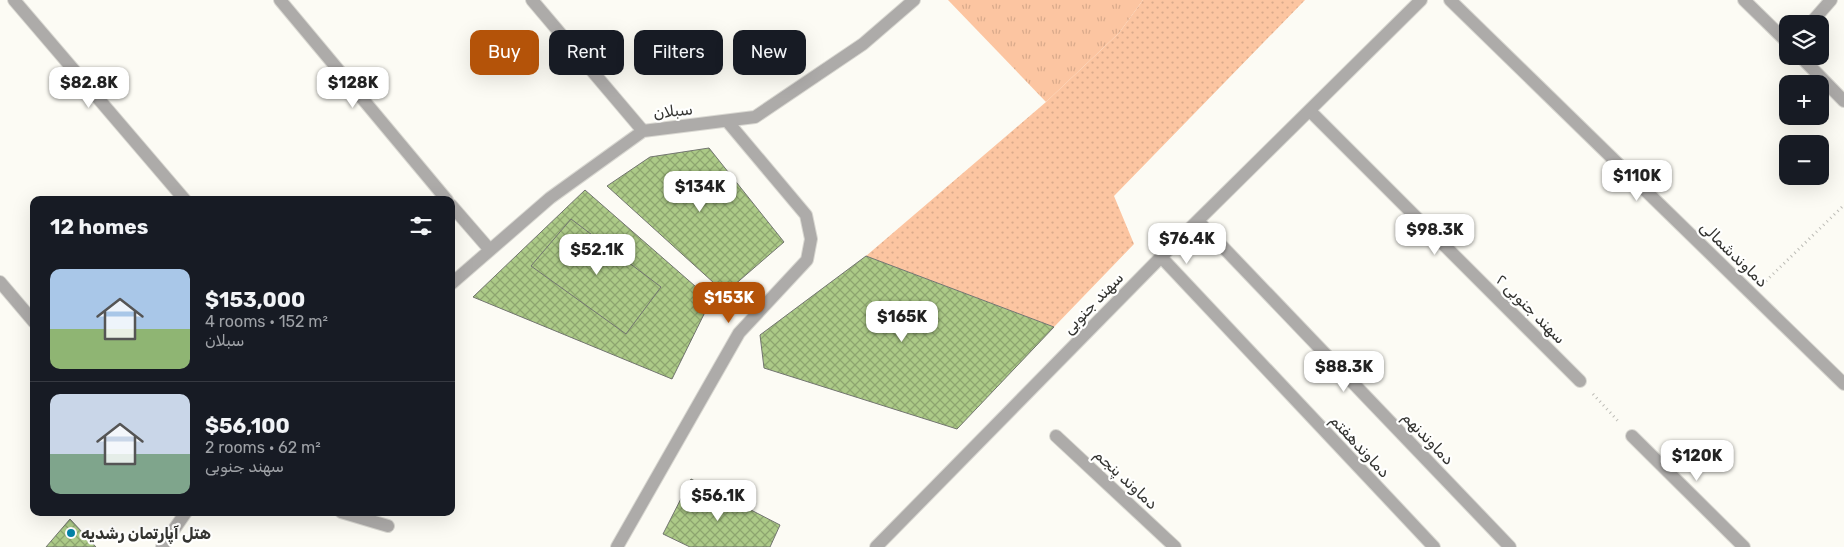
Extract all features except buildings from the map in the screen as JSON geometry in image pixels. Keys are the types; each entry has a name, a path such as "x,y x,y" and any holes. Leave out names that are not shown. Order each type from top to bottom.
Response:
{"street":[{"path":"14,0 182,196"},
{"path":"280,0 444,196"},
{"path":"532,0 643,131"},
{"name":"سبلان","path":"455,281 550,198 643,131 755,117 863,44 914,0"},
{"name":"سهند جنوبی","path":"876,547 1161,257 1421,0"},
{"name":"دماوندشمالی","path":"1450,0 1844,384"},
{"path":"1744,0 1779,34"},
{"path":"1818,15 1831,0"},
{"path":"1809,65 1844,101"},
{"name":"سهند جنوبی ۲","path":"1310,110 1580,381"},
{"path":"617,547 739,333 807,260 811,240 806,215 727,120"},
{"path":"455,210 490,250"},
{"name":"دماوندنهم","path":"1198,221 1510,547"},
{"name":"دماوندهفتم","path":"1161,257 1434,547"},
{"path":"0,282 30,317"},
{"name":"دماوند پنجم","path":"1056,436 1175,547"},
{"path":"1632,436 1744,547"},
{"path":"162,547 183,516"},
{"path":"354,516 388,526"}],"path":[{"path":"1752,294 1844,205"},
{"path":"1580,381 1632,436"}],"green space":[{"path":"948,0 1143,0 1119,33 1046,102"},
{"path":"1143,0 1305,0 1114,196 1134,244 1054,327 866,256 1046,102 1119,33"}],"place":[{"name":"هتل آپارتمان رشدیه","path":"71,533"}]}
